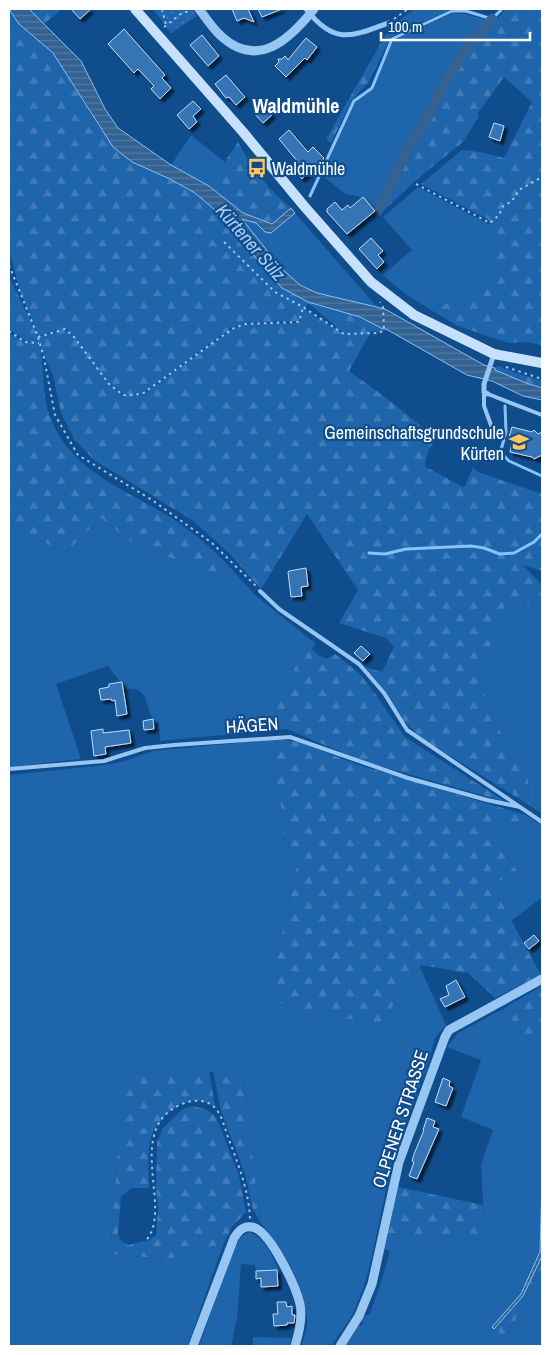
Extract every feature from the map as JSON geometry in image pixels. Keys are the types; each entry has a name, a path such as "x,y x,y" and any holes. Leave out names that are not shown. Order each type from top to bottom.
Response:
{"main road":[{"path":"135,9 371,282 414,315 493,357 542,363"}],"street":[{"path":"201,10 219,35 232,45 244,50 274,47 288,38 310,10 329,30 342,36 361,33 388,23"},
{"path":"486,393 484,384 493,357"},
{"name":"OLPENER STRASSE","path":"340,1346 359,1316 372,1284 399,1162 445,1037 450,1030 542,979"},
{"path":"193,1346 234,1238 244,1228 250,1226 262,1232 266,1237 285,1268 300,1304 301,1318 296,1346"}],"lane":[{"path":"492,428 484,406 486,393 542,415"},
{"name":"HÄGEN","path":"260,591 279,609 359,664 384,693 407,730 542,822"},
{"name":"HÄGEN","path":"9,769 104,761 145,748 290,737 408,778 520,807"}],"path":[{"path":"162,9 166,25"},
{"path":"388,23 408,9"},
{"path":"157,34 166,25 188,10 196,14 201,10"},
{"path":"416,184 490,223 499,215 503,206 512,201 519,190 542,177"},
{"path":"224,242 275,292 304,307 344,334 379,333 384,330 383,307"},
{"path":"9,266 38,337 55,414 78,455 152,500 212,543 260,591"},
{"path":"38,337 65,329 74,337 109,384 124,395 142,394 232,329 244,324 298,322 304,307"},
{"path":"9,331 25,342 39,343"},
{"path":"493,357 502,365 517,372 542,379"},
{"path":"147,1239 152,1233 155,1210 152,1178 152,1152 155,1128 170,1110 190,1100 204,1102 216,1109 224,1125 242,1176 250,1211 250,1226"}],"green space":[{"path":"29,9 62,9 44,24"},
{"path":"153,9 192,9 197,16 171,33"},
{"path":"415,9 452,9 391,37 390,27"},
{"path":"506,9 542,9 542,345 525,342 508,343 458,326 431,310 496,283 489,220 421,184 462,150 504,158 532,102 504,77 477,114 479,116 464,141 415,181 380,214 412,145 428,122 439,99 470,48"},
{"path":"9,11 19,24 53,53 100,129 132,162 170,179 195,193 215,210 308,302 360,317 383,329 379,333 372,330 349,371 436,438 429,449 426,467 463,487 473,467 478,472 542,494 542,571 523,565 542,585 542,594 496,627 482,677 493,719 528,779 529,805 420,737 404,721 382,687 365,667 382,672 394,647 386,638 339,623 358,590 307,514 261,589 229,553 192,520 94,460 74,439 61,413 53,375 41,349 47,409 60,438 74,455 109,482 186,528 217,554 244,583 156,553 143,552 101,518 65,553 9,524 9,333 25,342 33,342 26,341 9,329 9,277 38,337 64,329 88,356 72,335 65,328 38,336 19,288 9,250","holes":["308,303 344,333 305,309","300,319 299,323 244,324 232,329 142,395 129,395 142,394 231,328 244,323 298,321"]},
{"path":"453,13 488,20 465,45 434,95 423,120 407,142 374,211 362,197 345,194 322,175 356,102 372,86 394,40"},
{"path":"390,27 391,37 368,83 352,100 331,143 326,139"},
{"path":"191,135 226,163 209,186 171,165"},
{"path":"238,142 261,178 291,208 272,225 243,213 209,186"},
{"path":"418,187 490,225 496,283 431,310 405,294 383,275 412,250 383,217"},
{"path":"295,213 377,307 327,296 300,285 283,271 241,218 256,223 265,232 271,233"},
{"path":"499,366 542,381 542,388 495,370"},
{"path":"101,518 143,552 156,553 244,583 255,595 311,640 270,713 287,729 160,741 159,724 150,713 144,696 134,689 125,689 124,682 120,682 108,666 56,684 81,759 9,767 9,524 65,553"},
{"path":"542,594 542,814 529,805 528,779 493,719 482,677 496,627"},
{"path":"311,640 316,643 312,649 318,655 327,659 335,654 359,673 405,737 506,802 360,760 287,729 269,713"},
{"path":"277,739 271,769 281,806 284,836 297,866 275,965 380,1026 419,965 446,1025 435,1038 428,1065 392,1161 371,1261 363,1289 352,1316 331,1346 302,1346 307,1323 303,1297 292,1269 260,1222 243,1071 128,1073 118,1152 110,1254 167,1259 223,1245 187,1346 9,1346 9,775 105,765 125,761 153,751"},
{"path":"277,739 298,742 359,765 526,815 536,822 484,829 517,871 492,885 541,975 495,998 468,973 420,965 380,1026 275,1002 275,965 297,866 284,836 281,806 271,769"},
{"path":"536,822 542,825 542,901 540,899 511,921 492,885 517,871 484,829"},
{"path":"542,986 542,1021 527,1038 503,1009"},
{"path":"503,1009 527,1037 542,1021 540,1252 521,1295 492,1327 504,1336 542,1282 542,1346 346,1346 359,1325 361,1326 363,1323 364,1316 370,1314 390,1251 385,1249 388,1233 485,1240 481,1164 493,1130 461,1117 481,1060 447,1047 458,1033"},
{"path":"209,1071 215,1105 194,1101 185,1103 168,1113 155,1129 150,1143 149,1188 131,1188 121,1197 118,1232 120,1240 128,1245 149,1240 156,1235 158,1209 156,1188 157,1142 163,1128 183,1109 193,1106 205,1109 215,1116 219,1124 239,1176 246,1212 232,1227 223,1245 167,1259 110,1254 118,1152 127,1073"},
{"path":"213,1071 243,1071 260,1222 253,1210 245,1174 221,1111"},
{"path":"398,1187 483,1205 486,1240 388,1233"},
{"path":"249,1232 264,1243 279,1270 256,1271 255,1265 241,1264 237,1318 231,1346 199,1346 235,1247 240,1238"},
{"path":"542,1256 542,1282 504,1336 494,1329 523,1296"},
{"path":"253,1337 292,1338 289,1346 253,1346"}],"water":[{"name":"Kürtener Sülz","path":"9,9 29,9 81,61 105,109 118,128 171,165 209,186 243,213 272,224 291,208 295,213 271,233 265,232 256,223 242,219 280,267 300,285 317,293 385,309 484,365 542,388 542,400 523,396 492,381 467,375 386,329 360,317 308,302 282,288 215,210 195,193 170,179 132,162 113,147 53,53 19,24"},
{"path":"542,1183 542,1256 523,1296 494,1329 492,1327 521,1294 540,1252"}],"building":[{"path":"71,9 91,9 80,19"},
{"path":"232,9 248,9 254,22 244,18 237,21"},
{"path":"258,9 282,9 262,17"},
{"path":"124,29 165,75 162,78 171,88 160,99 151,89 154,86 138,69 134,73 108,44"},
{"path":"202,35 219,56 208,66 190,45"},
{"path":"306,38 317,47 307,60 305,58 286,77 275,66 279,62 278,59 282,59 285,56 288,60"},
{"path":"226,75 245,97 236,105 229,97 226,98 215,84"},
{"path":"193,101 201,109 193,116 197,122 189,129 177,115"},
{"path":"262,104 272,115 263,123 253,112 256,110 256,106"},
{"path":"494,123 504,126 500,141 489,137"},
{"path":"289,130 308,152 313,147 324,158 319,170 315,166 302,179 292,169 298,162 279,139"},
{"path":"363,197 375,211 347,234 327,212 327,209 335,202 342,210 348,205 350,208"},
{"path":"371,238 383,251 378,255 384,262 377,269 359,249"},
{"path":"512,427 532,432 534,430 538,434 542,432 542,455 534,459 510,452 513,438 509,437"},
{"path":"306,568 308,586 301,587 302,596 291,597 288,572"},
{"path":"361,646 370,654 363,661 354,653"},
{"path":"122,682 127,714 117,716 115,700 101,700 99,689 109,687 109,684"},
{"path":"153,719 154,729 144,730 143,721"},
{"path":"103,729 103,733 129,730 131,743 105,747 106,754 94,756 91,731"},
{"path":"534,935 539,941 529,949 524,943"},
{"path":"456,980 465,997 445,1007 440,999 449,995 446,986"},
{"path":"443,1078 450,1081 449,1086 453,1088 446,1106 435,1102"},
{"path":"427,1118 435,1121 433,1127 439,1129 417,1179 409,1176 414,1162 412,1161 414,1154"},
{"path":"277,1270 278,1286 261,1287 261,1278 256,1279 256,1271"},
{"path":"277,1302 286,1302 287,1307 292,1306 292,1315 295,1315 294,1323 274,1326 273,1314 278,1314"}],"waterway":[{"path":"310,196 354,101 372,88 392,39 452,11 466,11 492,19 502,9"},
{"path":"378,211 410,144 426,121 437,98 467,47 492,19"},
{"path":"505,406 506,432 501,450 503,455 509,461 542,476"},
{"path":"369,553 385,554 406,549 471,546 484,548 500,554 514,553 534,542 542,534"}],"place":[{"name":"Waldmühle","path":"257,168"},
{"name":"Gemeinschaftsgrundschule Kürten","path":"519,442"}],"district":[{"name":"Waldmühle","path":"296,105"}]}
